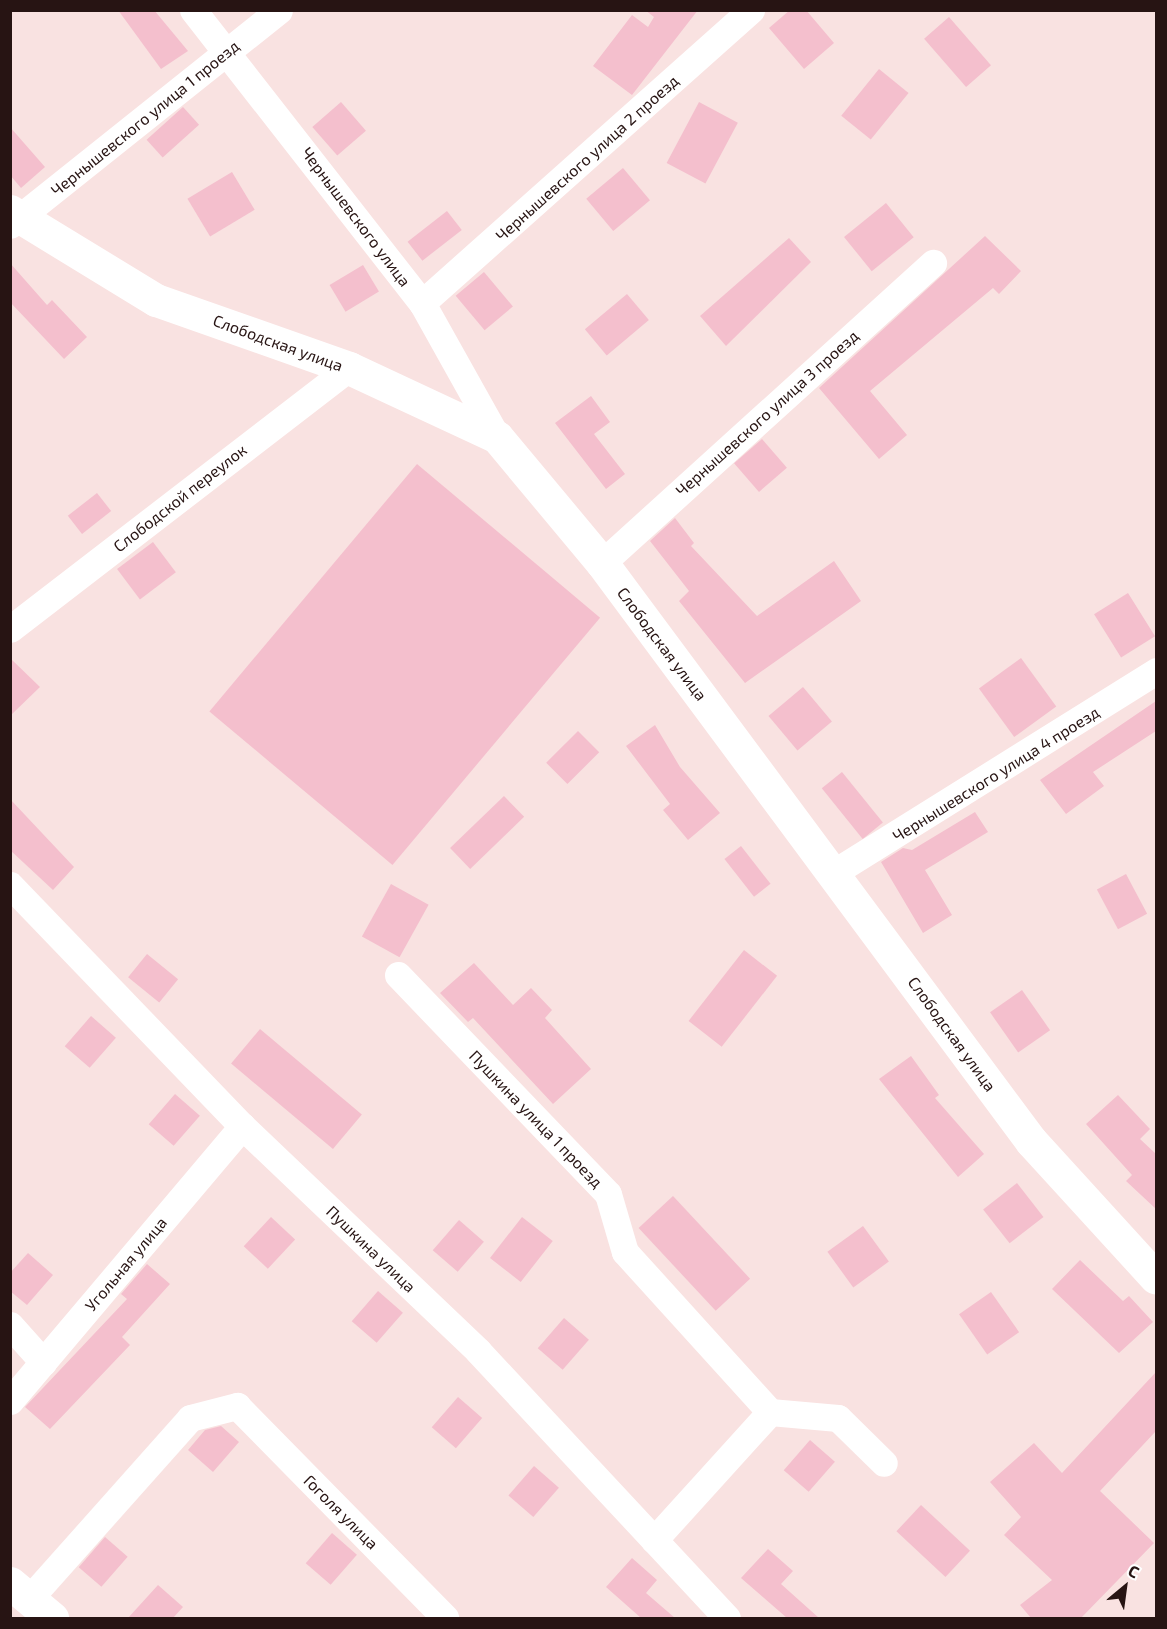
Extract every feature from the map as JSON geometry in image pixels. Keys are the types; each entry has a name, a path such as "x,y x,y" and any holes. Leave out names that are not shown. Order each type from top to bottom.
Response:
{"street":[{"name":"Чернышевского улица","path":"193,10 230,51 422,303 497,437"},
{"name":"Чернышевского улица 1 проезд","path":"13,218 230,51 279,10"},
{"name":"Чернышевского улица 2 проезд","path":"422,303 751,10"},
{"name":"Слободская улица","path":"13,218 156,300 349,368 497,437 602,563 1031,1141 1156,1278"},
{"name":"Чернышевского улица 3 проезд","path":"602,563 933,263"},
{"name":"Слободской переулок","path":"10,628 349,368"},
{"name":"Чернышевского улица 4 проезд","path":"833,873 1156,671"},
{"name":"Пушкина улица","path":"10,885 242,1126 478,1351 727,1618"},
{"name":"Пушкина улица 1 проезд","path":"398,975 608,1194 625,1252 770,1412"},
{"name":"Угольная улица","path":"10,1401 242,1126"},
{"path":"10,1325 43,1362"},
{"name":"Гоголя улица","path":"30,1600 190,1418 237,1406 445,1618"},
{"path":"654,1540 770,1412 838,1418 884,1463"}],"building":[{"path":"118,10 154,10 188,51 161,69"},
{"path":"645,10 698,10 632,95 593,66 632,15 648,27 654,17"},
{"path":"790,10 806,10 834,43 804,69 769,28"},
{"path":"949,17 991,65 966,87 924,39"},
{"path":"879,69 909,93 871,140 841,116"},
{"path":"341,102 366,131 337,156 312,127"},
{"path":"699,102 738,123 705,184 667,163"},
{"path":"183,107 199,125 163,158 147,140"},
{"path":"10,127 45,167 21,188 10,175"},
{"path":"623,168 650,200 613,231 586,199"},
{"path":"232,172 255,210 210,236 187,199"},
{"path":"886,203 914,237 872,271 844,237"},
{"path":"447,211 462,230 422,261 408,242"},
{"path":"985,236 1021,271 999,294 993,288 870,391 907,435 879,459 819,388"},
{"path":"789,238 811,262 726,346 700,316"},
{"path":"10,263 47,305 52,300 87,337 64,359 10,302"},
{"path":"363,265 379,292 346,312 330,285"},
{"path":"484,272 513,306 485,330 456,296"},
{"path":"627,294 649,320 607,355 585,329"},
{"path":"591,396 610,422 594,434 625,474 606,489 555,423"},
{"path":"762,439 787,468 759,492 734,463"},
{"path":"417,464 600,618 392,865 209,711"},
{"path":"97,493 111,511 82,534 68,516"},
{"path":"675,518 694,543 691,546 757,616 834,561 861,601 745,683 679,601 689,591 650,541"},
{"path":"153,542 176,572 140,599 117,569"},
{"path":"1128,593 1155,636 1121,657 1094,614"},
{"path":"10,658 40,687 10,716"},
{"path":"1021,658 1056,707 1014,737 979,689"},
{"path":"803,687 832,721 797,750 769,716"},
{"path":"1156,701 1156,731 1093,772 1104,786 1066,814 1040,780"},
{"path":"655,725 680,767 720,813 688,840 663,810 670,804 626,746"},
{"path":"578,731 599,752 567,784 546,763"},
{"path":"842,772 883,823 863,839 822,788"},
{"path":"504,796 524,817 470,869 450,848"},
{"path":"10,799 74,867 53,890 10,850"},
{"path":"975,812 988,832 925,870 952,915 923,933 881,862 903,848 912,850"},
{"path":"741,846 771,884 754,897 724,859"},
{"path":"1126,874 1147,914 1118,929 1097,889"},
{"path":"391,884 429,905 400,957 362,936"},
{"path":"744,950 777,976 722,1047 689,1021"},
{"path":"147,954 178,979 159,1002 128,977"},
{"path":"474,963 513,1005 531,988 552,1010 545,1018 591,1069 553,1104 473,1018 468,1022 440,993"},
{"path":"1022,990 1050,1030 1018,1053 990,1012"},
{"path":"91,1016 116,1038 90,1068 65,1046"},
{"path":"260,1029 362,1114 333,1149 231,1063"},
{"path":"911,1056 939,1095 935,1098 984,1154 958,1177 879,1079"},
{"path":"175,1094 200,1116 174,1146 149,1124"},
{"path":"1118,1095 1150,1129 1140,1139 1156,1154 1156,1209 1126,1181 1132,1175 1086,1124"},
{"path":"1017,1183 1043,1217 1010,1243 983,1209"},
{"path":"673,1196 750,1279 716,1311 639,1228"},
{"path":"271,1217 295,1240 268,1269 244,1246"},
{"path":"522,1217 553,1241 521,1282 490,1258"},
{"path":"459,1220 484,1242 458,1272 433,1250"},
{"path":"863,1226 889,1262 853,1287 827,1252"},
{"path":"28,1253 53,1275 27,1305 10,1291 10,1273"},
{"path":"1080,1260 1123,1301 1129,1296 1153,1322 1119,1353 1052,1289"},
{"path":"147,1264 170,1284 122,1337 130,1345 50,1429 25,1407 127,1299 121,1294"},
{"path":"378,1291 403,1313 377,1343 352,1321"},
{"path":"991,1292 1019,1332 987,1355 959,1314"},
{"path":"564,1318 589,1340 563,1370 538,1348"},
{"path":"1156,1372 1156,1431 1100,1491 1154,1543 1081,1618 1031,1618 1020,1605 1052,1580 1004,1535 1021,1517 990,1482 1034,1443 1062,1473"},
{"path":"458,1397 482,1418 456,1448 432,1427"},
{"path":"221,1426 239,1442 213,1472 188,1450 205,1430"},
{"path":"810,1440 835,1462 809,1492 784,1470"},
{"path":"534,1466 559,1488 533,1517 508,1495"},
{"path":"921,1505 970,1551 945,1577 896,1531"},
{"path":"332,1533 357,1555 331,1585 306,1563"},
{"path":"105,1537 128,1557 101,1587 79,1567"},
{"path":"768,1549 793,1571 781,1584 819,1618 787,1618 741,1578"},
{"path":"632,1558 657,1580 646,1593 675,1618 641,1618 606,1587"},
{"path":"158,1585 183,1607 173,1618 128,1618"}]}
